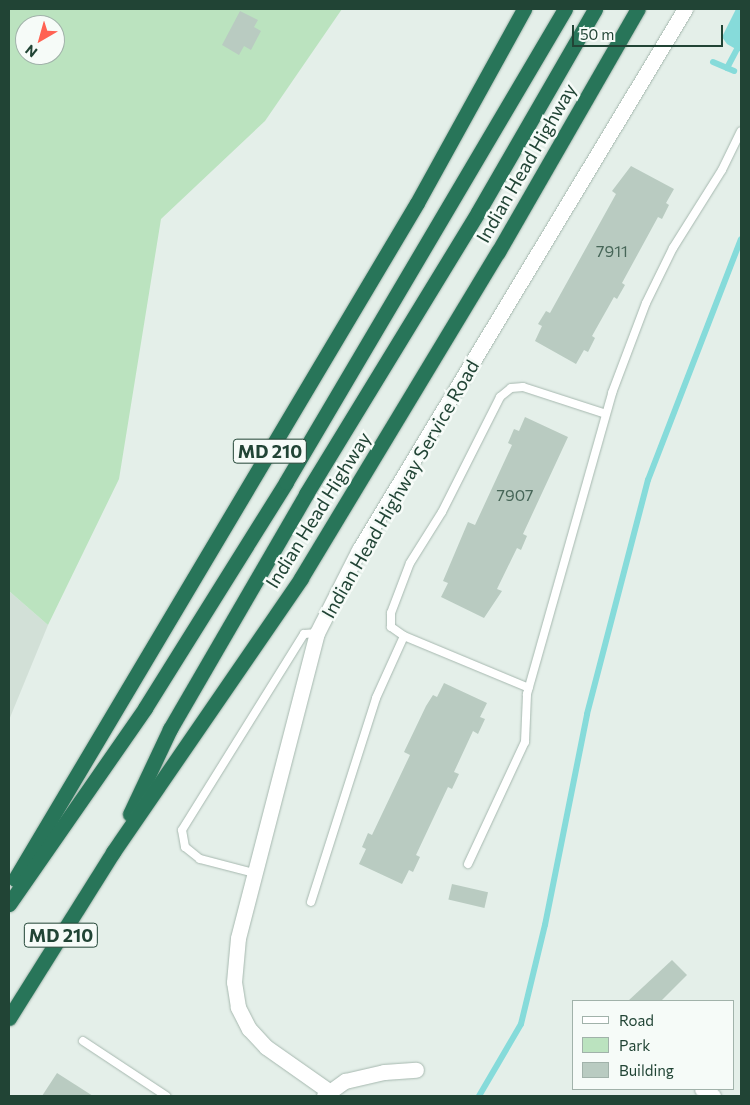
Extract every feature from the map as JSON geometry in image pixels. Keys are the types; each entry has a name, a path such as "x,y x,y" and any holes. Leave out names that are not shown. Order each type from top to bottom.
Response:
{"highway":[{"name":"MD 210","path":"9,889 417,203 524,9"},
{"path":"9,904 144,708 276,499 564,9"},
{"path":"113,852 170,729 311,486 478,212 595,9"},
{"name":"Indian Head Highway","path":"9,1018 113,852 301,578 498,252 638,9"}],"street":[{"name":"Indian Head Highway Service Road","path":"327,1094 266,1047 249,1029 238,1007 234,963 254,873 317,632 360,550 685,9"},
{"path":"327,1094 345,1081 384,1072 416,1070"}],"lane":[{"path":"468,864 525,742 529,688 606,414 646,303 673,248 722,170 741,131"},
{"path":"529,688 404,636 391,627 391,613 410,563 442,512 500,397 511,388 523,386 606,414"},
{"path":"254,873 200,859 185,847 182,830 304,634 317,632"},
{"path":"311,902 376,698 404,636"},
{"path":"82,1042 166,1096"}],"shaded area":[{"path":"9,591 48,625 9,720"}],"green space":[{"path":"9,9 342,9 265,121 161,219 119,479 48,625 9,591"}],"water":[{"path":"736,9 741,9 741,52 727,44 722,37"}],"building":[{"path":"240,11 258,20 254,27 261,31 251,50 244,46 239,55 222,45"},
{"path":"631,166 674,189 666,203 669,205 662,219 658,217 622,283 625,285 617,299 614,297 592,336 595,338 588,352 584,350 576,364 535,341 542,326 538,324 546,311 550,313 616,194 612,191"},
{"path":"525,417 568,437 523,534 527,536 521,550 517,548 497,589 502,591 484,618 441,597 448,583 443,581 468,522 475,525 512,445 508,443 514,429 519,431"},
{"path":"444,683 487,703 480,717 485,719 478,734 473,731 454,772 459,774 452,789 448,787 416,855 420,857 413,872 409,870 402,884 359,864 366,849 362,847 368,833 372,835 410,755 404,752 426,706 433,695 437,697"},
{"path":"452,884 488,892 484,908 448,900"},
{"path":"672,960 687,975 662,1000 629,1000"},
{"path":"57,1073 93,1096 42,1096"}],"waterway":[{"path":"727,68 737,49"},
{"path":"713,62 734,71"},
{"path":"479,1096 521,1024 545,925 587,714 648,480 741,239"}]}
